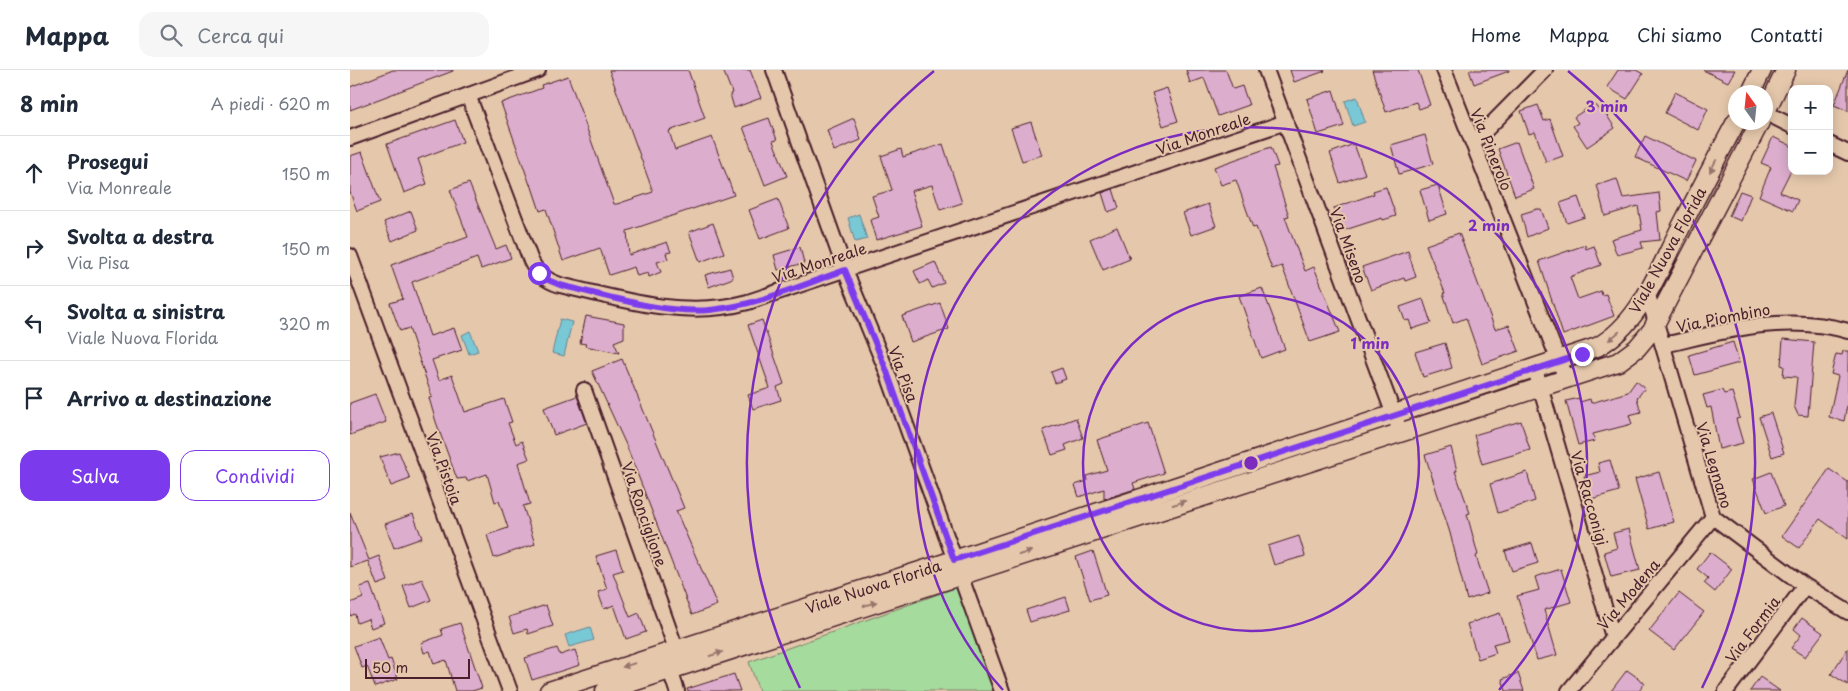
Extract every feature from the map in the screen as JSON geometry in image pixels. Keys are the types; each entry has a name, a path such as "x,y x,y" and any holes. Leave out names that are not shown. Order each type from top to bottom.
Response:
{"street":[{"path":"350,138 538,70"},
{"name":"Via Pisa","path":"774,70 845,270 886,369 956,568 1002,691"},
{"name":"Via Miseno","path":"1266,70 1398,423"},
{"name":"Via Pinerolo","path":"1444,70 1566,379"},
{"path":"1473,143 1545,70"},
{"path":"1754,85 1762,70"},
{"path":"1773,97 1786,70"},
{"name":"Via Monreale","path":"468,95 533,265 548,280 664,308 703,310 748,302 1286,122"},
{"path":"1773,116 1788,124"},
{"name":"Viale Nuova Florida","path":"549,691 676,650 776,626 956,568 1398,423 1535,369 1588,351 1610,339 1626,324 1647,292 1732,130"},
{"name":"Viale Nuova Florida","path":"1398,423 1540,387 1604,368 1624,359 1637,348 1656,322 1756,130"},
{"path":"1833,146 1848,153"},
{"name":"Via Pistoia","path":"350,256 510,691"},
{"name":"Via Legnano","path":"1647,292 1713,517 1805,586 1848,612"},
{"name":"Via Piombino","path":"1664,345 1768,323 1807,323 1848,331"},
{"name":"Via Racconigi","path":"1535,369 1613,637"},
{"name":"Via Ronciglione","path":"584,390 676,650"},
{"name":"Via Modena","path":"1569,691 1713,517"},
{"name":"Via Formia","path":"1726,691 1805,586"},
{"name":"Viale Nuova Florida","path":"605,691 670,670 776,626"},
{"path":"676,650 676,655 670,663 670,670 677,691"}],"green space":[{"path":"958,587 996,691 759,691 749,662"}],"water":[{"path":"1357,97 1365,122 1353,126 1345,101"},
{"path":"859,214 867,239 855,242 848,218"},
{"path":"560,319 572,322 564,356 552,353"},
{"path":"470,331 478,351 469,354 462,335"},
{"path":"590,627 594,640 569,647 565,635"}],"building":[{"path":"393,70 453,71 350,110 350,87"},
{"path":"609,70 688,70 705,118 669,131 675,150 712,137 734,195 627,231 629,255 667,242 671,252 666,253 668,259 657,262 661,272 649,277 648,273 637,276 634,267 609,275 600,248 563,261 546,209 540,211 501,103 542,88 541,85 568,76 614,204 617,204 653,192"},
{"path":"723,70 750,70 761,98 734,108 730,94 732,93"},
{"path":"1186,70 1226,70 1233,89 1242,86 1249,105 1218,116 1204,78 1190,83"},
{"path":"1290,70 1324,70 1325,71 1294,82"},
{"path":"1372,70 1418,70 1430,105 1419,109 1416,102 1386,112"},
{"path":"1469,70 1509,70 1509,71 1474,84"},
{"path":"1618,70 1636,70 1643,74 1627,99 1607,87"},
{"path":"1703,70 1735,70 1728,82"},
{"path":"1848,70 1848,111 1834,105"},
{"path":"1167,88 1178,121 1163,126 1152,93"},
{"path":"1333,90 1344,126 1318,134 1307,99"},
{"path":"1675,92 1708,109 1698,130 1665,113"},
{"path":"1594,104 1599,110 1602,108 1615,128 1587,147 1573,126 1578,123 1574,117"},
{"path":"1538,105 1544,121 1550,119 1563,156 1546,162 1535,132 1529,134 1521,111"},
{"path":"769,118 777,140 773,141 787,176 765,185 743,127"},
{"path":"854,118 861,140 834,151 827,130"},
{"path":"455,120 463,142 418,159 427,184 404,193 387,144"},
{"path":"1031,122 1042,155 1022,161 1011,128"},
{"path":"1425,135 1433,164 1399,174 1391,145"},
{"path":"1645,136 1696,161 1686,181 1635,157"},
{"path":"1773,137 1788,144 1788,175 1780,192 1798,200 1793,211 1759,196 1771,167 1761,163"},
{"path":"1517,142 1534,189 1515,196 1498,149"},
{"path":"943,144 962,203 940,210 932,185 911,191 922,226 876,240 870,220 879,217 872,196 892,190 881,156 901,149 903,157"},
{"path":"1354,144 1365,174 1340,183 1330,153"},
{"path":"1271,147 1278,166 1273,167 1289,216 1285,217 1305,271 1314,267 1340,332 1310,342 1282,266 1272,269 1256,227 1253,228 1236,180 1221,185 1214,167"},
{"path":"362,152 380,202 357,211 350,192 350,156"},
{"path":"1617,179 1623,198 1659,193 1661,211 1657,212 1660,240 1641,242 1643,248 1617,255 1611,239 1642,230 1638,206 1605,216 1597,185"},
{"path":"469,183 496,249 506,245 511,258 481,269 477,258 412,282 430,336 454,328 462,350 432,360 439,380 452,375 465,412 504,399 512,422 508,423 516,444 522,441 529,459 518,463 530,504 523,506 535,544 494,558 487,535 508,528 499,501 495,502 487,474 467,481 466,478 457,479 436,422 429,398 432,397 409,328 400,331 390,303 403,299 391,265 468,237 450,190"},
{"path":"1438,185 1447,214 1429,220 1420,190"},
{"path":"1386,187 1396,216 1383,220 1382,218 1342,231 1334,208 1374,194 1373,191"},
{"path":"1113,189 1119,208 1108,212 1102,193"},
{"path":"1740,191 1751,195 1741,221 1729,216"},
{"path":"1578,197 1585,217 1567,223 1560,203"},
{"path":"778,199 789,228 760,239 749,210"},
{"path":"1208,204 1216,226 1191,235 1183,213"},
{"path":"1541,209 1548,228 1527,237 1521,214"},
{"path":"411,211 418,230 392,241 384,222"},
{"path":"713,223 724,253 700,262 689,232"},
{"path":"1117,227 1130,259 1103,270 1090,239"},
{"path":"1459,233 1495,329 1509,325 1519,351 1482,364 1466,318 1453,323 1443,293 1445,293 1426,245"},
{"path":"1585,245 1586,249 1594,246 1601,265 1570,277 1578,299 1601,291 1602,295 1606,294 1614,316 1563,335 1539,261"},
{"path":"800,247 804,263 778,270 774,255"},
{"path":"1408,251 1416,277 1405,281 1404,278 1371,290 1362,267"},
{"path":"935,262 944,283 932,288 928,280 920,284 914,271"},
{"path":"730,268 733,278 709,287 705,275"},
{"path":"1262,288 1285,349 1261,358 1239,296"},
{"path":"1423,299 1431,323 1412,329 1409,320 1405,321 1400,307"},
{"path":"940,303 949,329 911,342 902,316"},
{"path":"586,316 624,323 624,338 614,342 619,353 585,346 586,344 580,343"},
{"path":"762,320 784,384 777,387 781,400 753,409 748,395 770,388 748,325"},
{"path":"1783,339 1814,342 1808,416 1798,415 1794,406 1797,377 1783,376 1784,366 1781,365"},
{"path":"1733,342 1739,363 1695,375 1689,355"},
{"path":"1445,343 1452,368 1423,377 1415,352"},
{"path":"1843,351 1848,351 1848,400 1844,421 1829,417 1838,376 1831,374 1836,354 1842,355"},
{"path":"622,359 684,508 676,511 717,605 692,615 627,447 592,371"},
{"path":"1062,368 1066,379 1055,383 1051,372"},
{"path":"1636,381 1645,388 1637,398 1641,412 1629,415 1632,424 1593,434 1595,441 1578,445 1566,401 1579,398 1580,402 1590,399 1591,403 1628,392"},
{"path":"1722,390 1724,394 1732,392 1740,418 1736,419 1743,443 1719,449 1711,407 1707,408 1703,395"},
{"path":"375,394 386,422 350,435 350,403"},
{"path":"577,396 587,423 554,435 544,408"},
{"path":"1771,413 1784,453 1772,457 1759,417"},
{"path":"1076,418 1083,438 1065,445 1067,450 1052,455 1043,430"},
{"path":"1521,421 1530,450 1482,464 1474,435"},
{"path":"1148,423 1164,473 1133,483 1135,489 1104,499 1104,489 1079,497 1075,485 1087,481 1086,476 1107,470 1097,440"},
{"path":"1451,447 1457,471 1455,471 1470,513 1467,514 1478,555 1476,556 1488,593 1467,600 1450,533 1425,455"},
{"path":"399,452 410,479 391,486 380,457"},
{"path":"1610,460 1619,491 1591,499 1584,476 1600,472 1598,463"},
{"path":"1829,469 1848,482 1848,539 1820,519 1799,548 1782,536"},
{"path":"1527,472 1535,501 1498,513 1490,484"},
{"path":"1659,472 1674,522 1649,529 1635,479"},
{"path":"1771,472 1784,506 1766,513 1753,479"},
{"path":"350,513 369,560 379,556 388,581 377,585 368,561 350,567"},
{"path":"413,514 422,538 394,548 385,524"},
{"path":"1629,529 1640,570 1611,577 1604,552 1617,548 1613,533"},
{"path":"1299,536 1305,556 1274,565 1268,546"},
{"path":"1532,543 1538,563 1512,571 1505,551"},
{"path":"616,550 623,570 613,573 630,617 639,613 646,632 626,639 614,605 604,609 598,592 607,589 596,556"},
{"path":"1093,551 1107,595 1090,600 1076,557"},
{"path":"1710,552 1732,569 1715,592 1704,583 1708,578 1697,569"},
{"path":"1561,569 1571,602 1544,610 1557,655 1537,660 1517,596 1539,590 1535,577"},
{"path":"422,579 431,600 411,608 403,586"},
{"path":"370,584 384,623 371,628 368,619 357,623 355,614 350,616 350,603 363,598 360,587"},
{"path":"1679,593 1704,612 1674,650 1649,631"},
{"path":"1066,597 1070,610 1030,622 1026,610"},
{"path":"546,605 553,626 528,634 527,629 514,633 509,617"},
{"path":"1500,613 1509,640 1493,644 1496,653 1478,659 1467,624"},
{"path":"1802,618 1823,633 1805,657 1791,648 1801,635 1794,629"},
{"path":"460,623 482,688 472,691 455,691 446,660 434,664 430,651 424,653 421,643 443,635 441,629"},
{"path":"379,637 388,660 391,659 398,679 375,687 367,666 362,668 354,646"},
{"path":"557,648 560,655 575,650 580,665 532,680 525,658"},
{"path":"1848,648 1848,685 1831,674"},
{"path":"1627,670 1645,683 1639,691 1611,691"},
{"path":"1518,673 1524,691 1506,691 1502,679"},
{"path":"734,674 740,691 688,691 687,689"},
{"path":"1760,677 1780,691 1750,691"}],"route":[{"path":"539,273 548,280 560,285 664,308 688,311 736,306 845,270 886,369 954,560 1582,354"}]}
